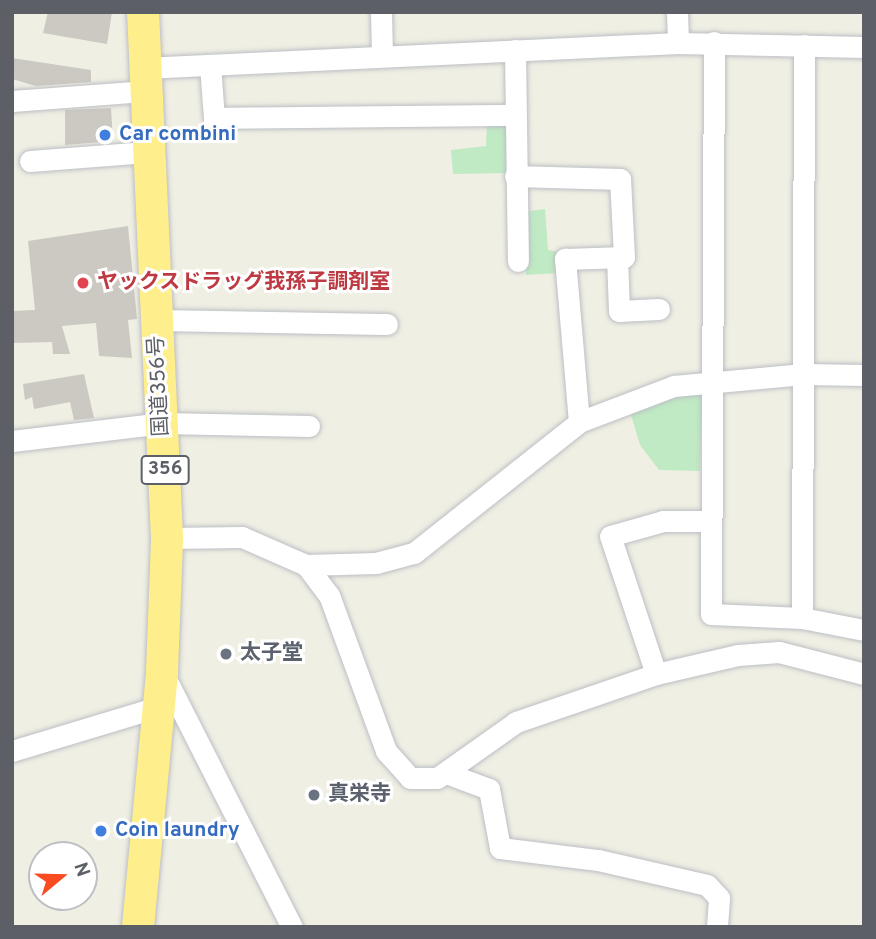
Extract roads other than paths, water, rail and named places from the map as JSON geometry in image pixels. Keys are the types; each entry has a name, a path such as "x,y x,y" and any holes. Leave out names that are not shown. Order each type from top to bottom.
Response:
{"highway":[{"name":"国道356号","path":"138,927 162,671 167,538 147,152 144,12"}],"street":[{"path":"381,12 382,56"},
{"path":"677,12 678,43"},
{"path":"14,107 210,65 714,42 864,47"},
{"path":"714,42 710,380 711,614 802,618 864,630"},
{"path":"802,618 804,46"},
{"path":"515,50 518,261"},
{"path":"210,65 214,118 515,115"},
{"path":"30,161 147,152"},
{"path":"515,176 620,179 624,257 565,259 579,422"},
{"path":"617,257 619,311 659,309"},
{"path":"156,320 387,324"},
{"path":"167,538 242,537 306,565 376,563 414,553 579,422 649,394 710,380 803,374 864,375"},
{"path":"12,441 163,423 309,426"},
{"path":"656,674 610,536 663,521 710,521"},
{"path":"306,565 329,595 398,769 411,778 446,773 516,722 656,674 769,652 864,674"},
{"path":"162,671 292,927"},
{"path":"12,751 158,707"},
{"path":"446,773 489,789 495,841 507,853 598,860 707,886 719,898 718,927"}],"place":[{"name":"Car combini","path":"105,135"},
{"name":"ヤックスドラッグ我孫子調剤室","path":"83,283"},
{"name":"太子堂","path":"226,654"},
{"name":"真栄寺","path":"314,795"},
{"name":"Coin laundry","path":"101,831"}]}
